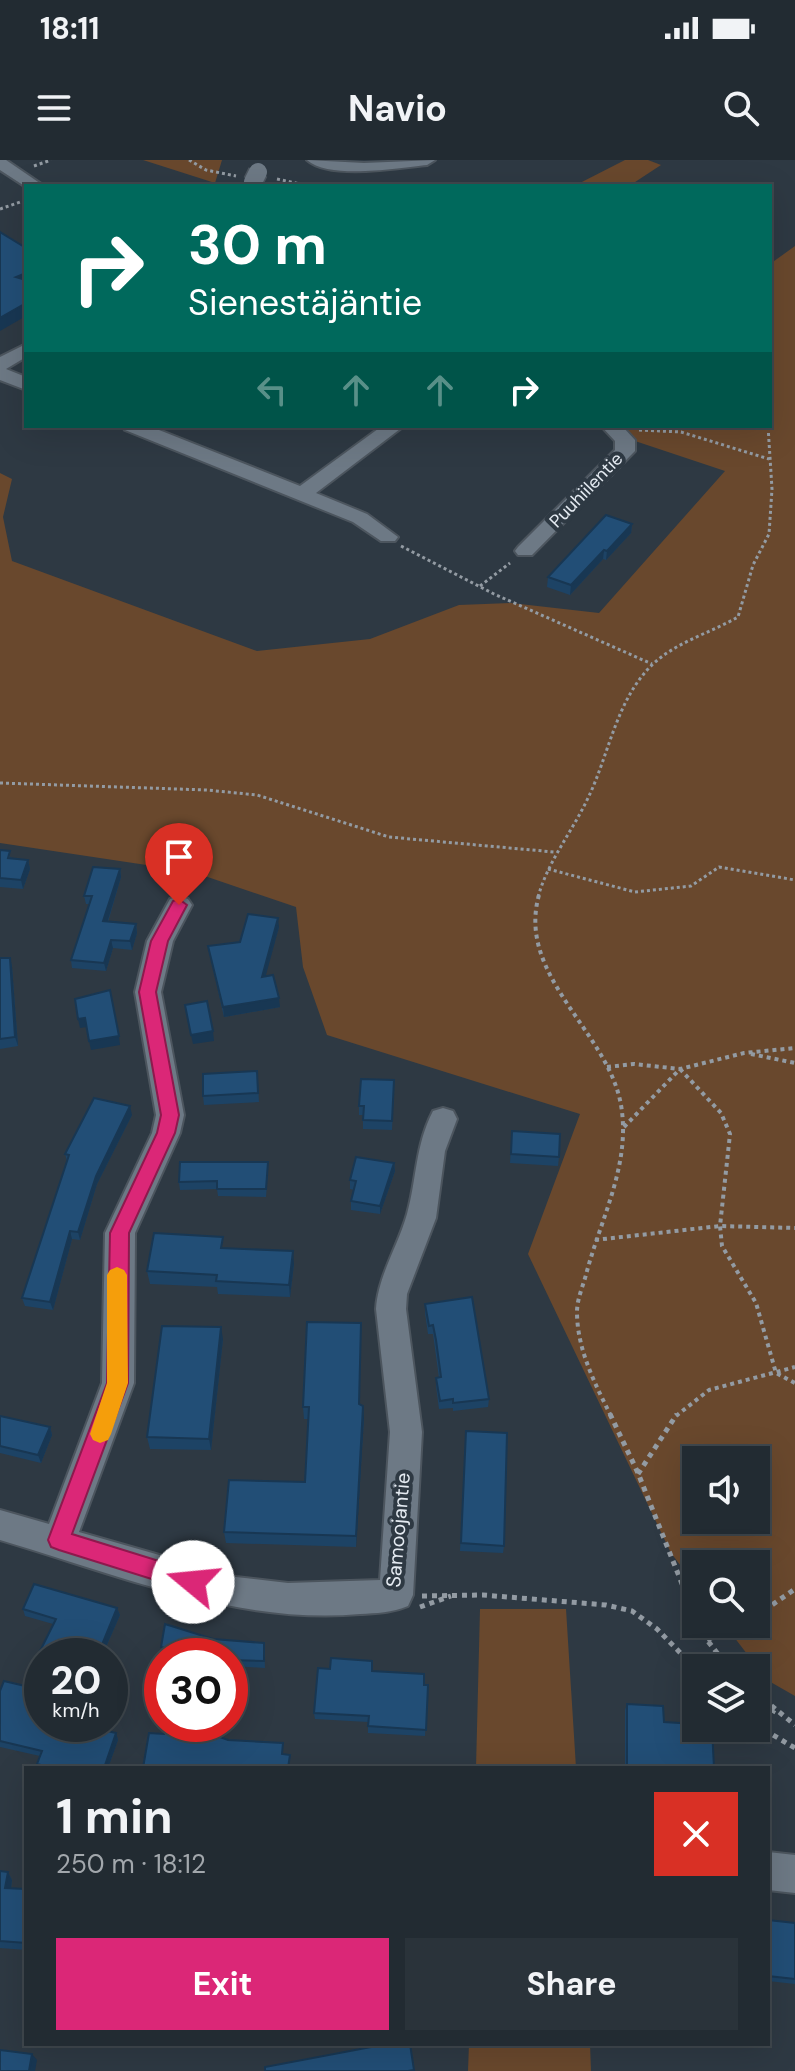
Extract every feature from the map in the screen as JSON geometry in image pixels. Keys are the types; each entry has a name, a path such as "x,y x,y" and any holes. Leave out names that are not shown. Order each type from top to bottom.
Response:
{"street":[{"path":"315,160 364,168 427,160"},
{"path":"0,163 33,184"},
{"path":"0,365 24,350"},
{"path":"0,373 24,383"},
{"path":"137,428 360,518 388,537"},
{"path":"302,494 391,428"},
{"name":"Puuhiilentie","path":"525,551 625,451 616,430"},
{"path":"59,1540 118,1383 120,1233 166,1133 170,1115 148,992 160,941 179,905"},
{"name":"Samoojantie","path":"0,1525 236,1593 337,1600 396,1595 406,1432 391,1309 392,1294 421,1218 431,1151 443,1119"},
{"path":"770,1871 795,1874"}],"path":[{"path":"0,209 24,201"},
{"path":"682,1591 638,1474 584,1353 577,1309 595,1240 618,1177 624,1127 619,1095 607,1067 558,989 535,940 535,912 554,852 588,799 606,749 633,693 652,664 685,642 719,629 738,617 753,565 769,534 768,428"},
{"path":"616,430 681,432 770,459"},
{"path":"388,537 412,554 652,664"},
{"path":"480,586 525,551"},
{"path":"0,783 207,790 257,795 389,837 554,852"},
{"path":"548,869 590,883 635,892 691,886 719,867 795,880"},
{"path":"607,1067 634,1064 680,1069 744,1053 795,1048"},
{"path":"744,1053 795,1063"},
{"path":"624,1127 680,1069"},
{"path":"680,1069 721,1113 730,1134 720,1226 722,1246 756,1303 776,1373 795,1383"},
{"path":"595,1240 720,1226 795,1228"},
{"path":"638,1474 677,1414 709,1390 740,1379 795,1367"},
{"path":"770,1606 795,1589"},
{"path":"396,1595 483,1595 606,1605 632,1611 657,1629 682,1655"},
{"path":"711,1638 707,1640 718,1654"},
{"path":"770,1706 795,1725"},
{"path":"770,1717 774,1710"},
{"path":"770,1734 795,1748"}],"shaded area":[{"path":"143,160 222,160 215,183"},
{"path":"625,160 648,160 661,165 632,184 578,184"},
{"path":"795,246 795,1696 770,1682 770,1654 747,1654 735,1638 770,1638 770,1550 682,1550 682,1568 671,1553 528,1254 580,1114 327,1035 303,967 296,907 193,872 0,843 0,473 12,479 3,517 12,561 257,651 370,639 459,605 511,603 599,613 725,471 629,439 622,428 772,428 772,263"},
{"path":"480,1609 566,1609 576,1766 476,1766"},
{"path":"469,2046 590,2046 591,2071 468,2071"}],"building":[{"path":"0,232 24,247 24,274 16,277 24,279 24,304 0,318"},
{"path":"606,515 632,524 571,585 548,577"},
{"path":"0,850 10,851 8,858 28,860 21,880 0,878"},
{"path":"93,867 120,869 103,921 136,924 130,941 111,940 104,963 71,960 92,896 84,896"},
{"path":"248,914 278,918 262,977 273,975 279,998 223,1007 208,946 240,942"},
{"path":"0,958 10,958 15,1037 0,1039"},
{"path":"110,990 119,1036 89,1041 85,1018 78,1019 75,999"},
{"path":"207,1001 213,1031 191,1035 185,1005"},
{"path":"257,1071 258,1093 203,1096 203,1074"},
{"path":"361,1079 394,1080 392,1121 363,1120 364,1106 359,1106"},
{"path":"94,1098 130,1106 96,1176 78,1232 70,1231 50,1302 22,1298 69,1155 65,1154"},
{"path":"512,1131 560,1134 559,1157 511,1154"},
{"path":"356,1157 394,1163 380,1206 351,1201 356,1181 350,1180"},
{"path":"180,1162 268,1162 266,1189 217,1189 217,1181 179,1182"},
{"path":"154,1233 223,1237 221,1248 293,1251 289,1285 216,1281 217,1275 147,1271"},
{"path":"472,1297 489,1399 453,1403 453,1399 440,1401 436,1378 441,1377 436,1340 433,1325 429,1326 425,1304"},
{"path":"307,1322 361,1323 359,1404 363,1406 356,1536 224,1532 229,1480 305,1482 309,1407 303,1407"},
{"path":"162,1326 221,1327 209,1439 147,1437"},
{"path":"0,1416 50,1427 38,1455 0,1446"},
{"path":"466,1431 507,1433 504,1546 461,1543"},
{"path":"34,1584 117,1608 105,1638 46,1638 56,1619 23,1609"},
{"path":"165,1624 210,1638 163,1638"},
{"path":"248,1642 264,1643 264,1661 248,1661"},
{"path":"331,1658 372,1661 372,1671 424,1674 424,1685 428,1685 426,1730 368,1726 369,1716 314,1713 318,1668 330,1669"},
{"path":"4,1681 24,1686 24,1742 113,1742 105,1766 45,1766 37,1764 42,1751 0,1741 0,1691"},
{"path":"627,1704 663,1706 664,1722 682,1723 682,1742 713,1742 714,1766 627,1766"},
{"path":"147,1742 283,1743 282,1754 290,1755 288,1766 143,1766"},
{"path":"0,1871 8,1872 5,1888 24,1889 24,1943 0,1941"},
{"path":"770,1920 795,1923 795,1979 770,1976"},
{"path":"376,2046 410,2046 414,2070 265,2071 265,2067"},
{"path":"0,2050 32,2054 29,2071 0,2071"}],"slow traffic":[{"path":"100,1434 118,1383 117,1275"}],"route":[{"path":"179,905 160,941 148,992 170,1115 166,1133 120,1233 117,1261 118,1383 59,1540 193,1582"}]}
